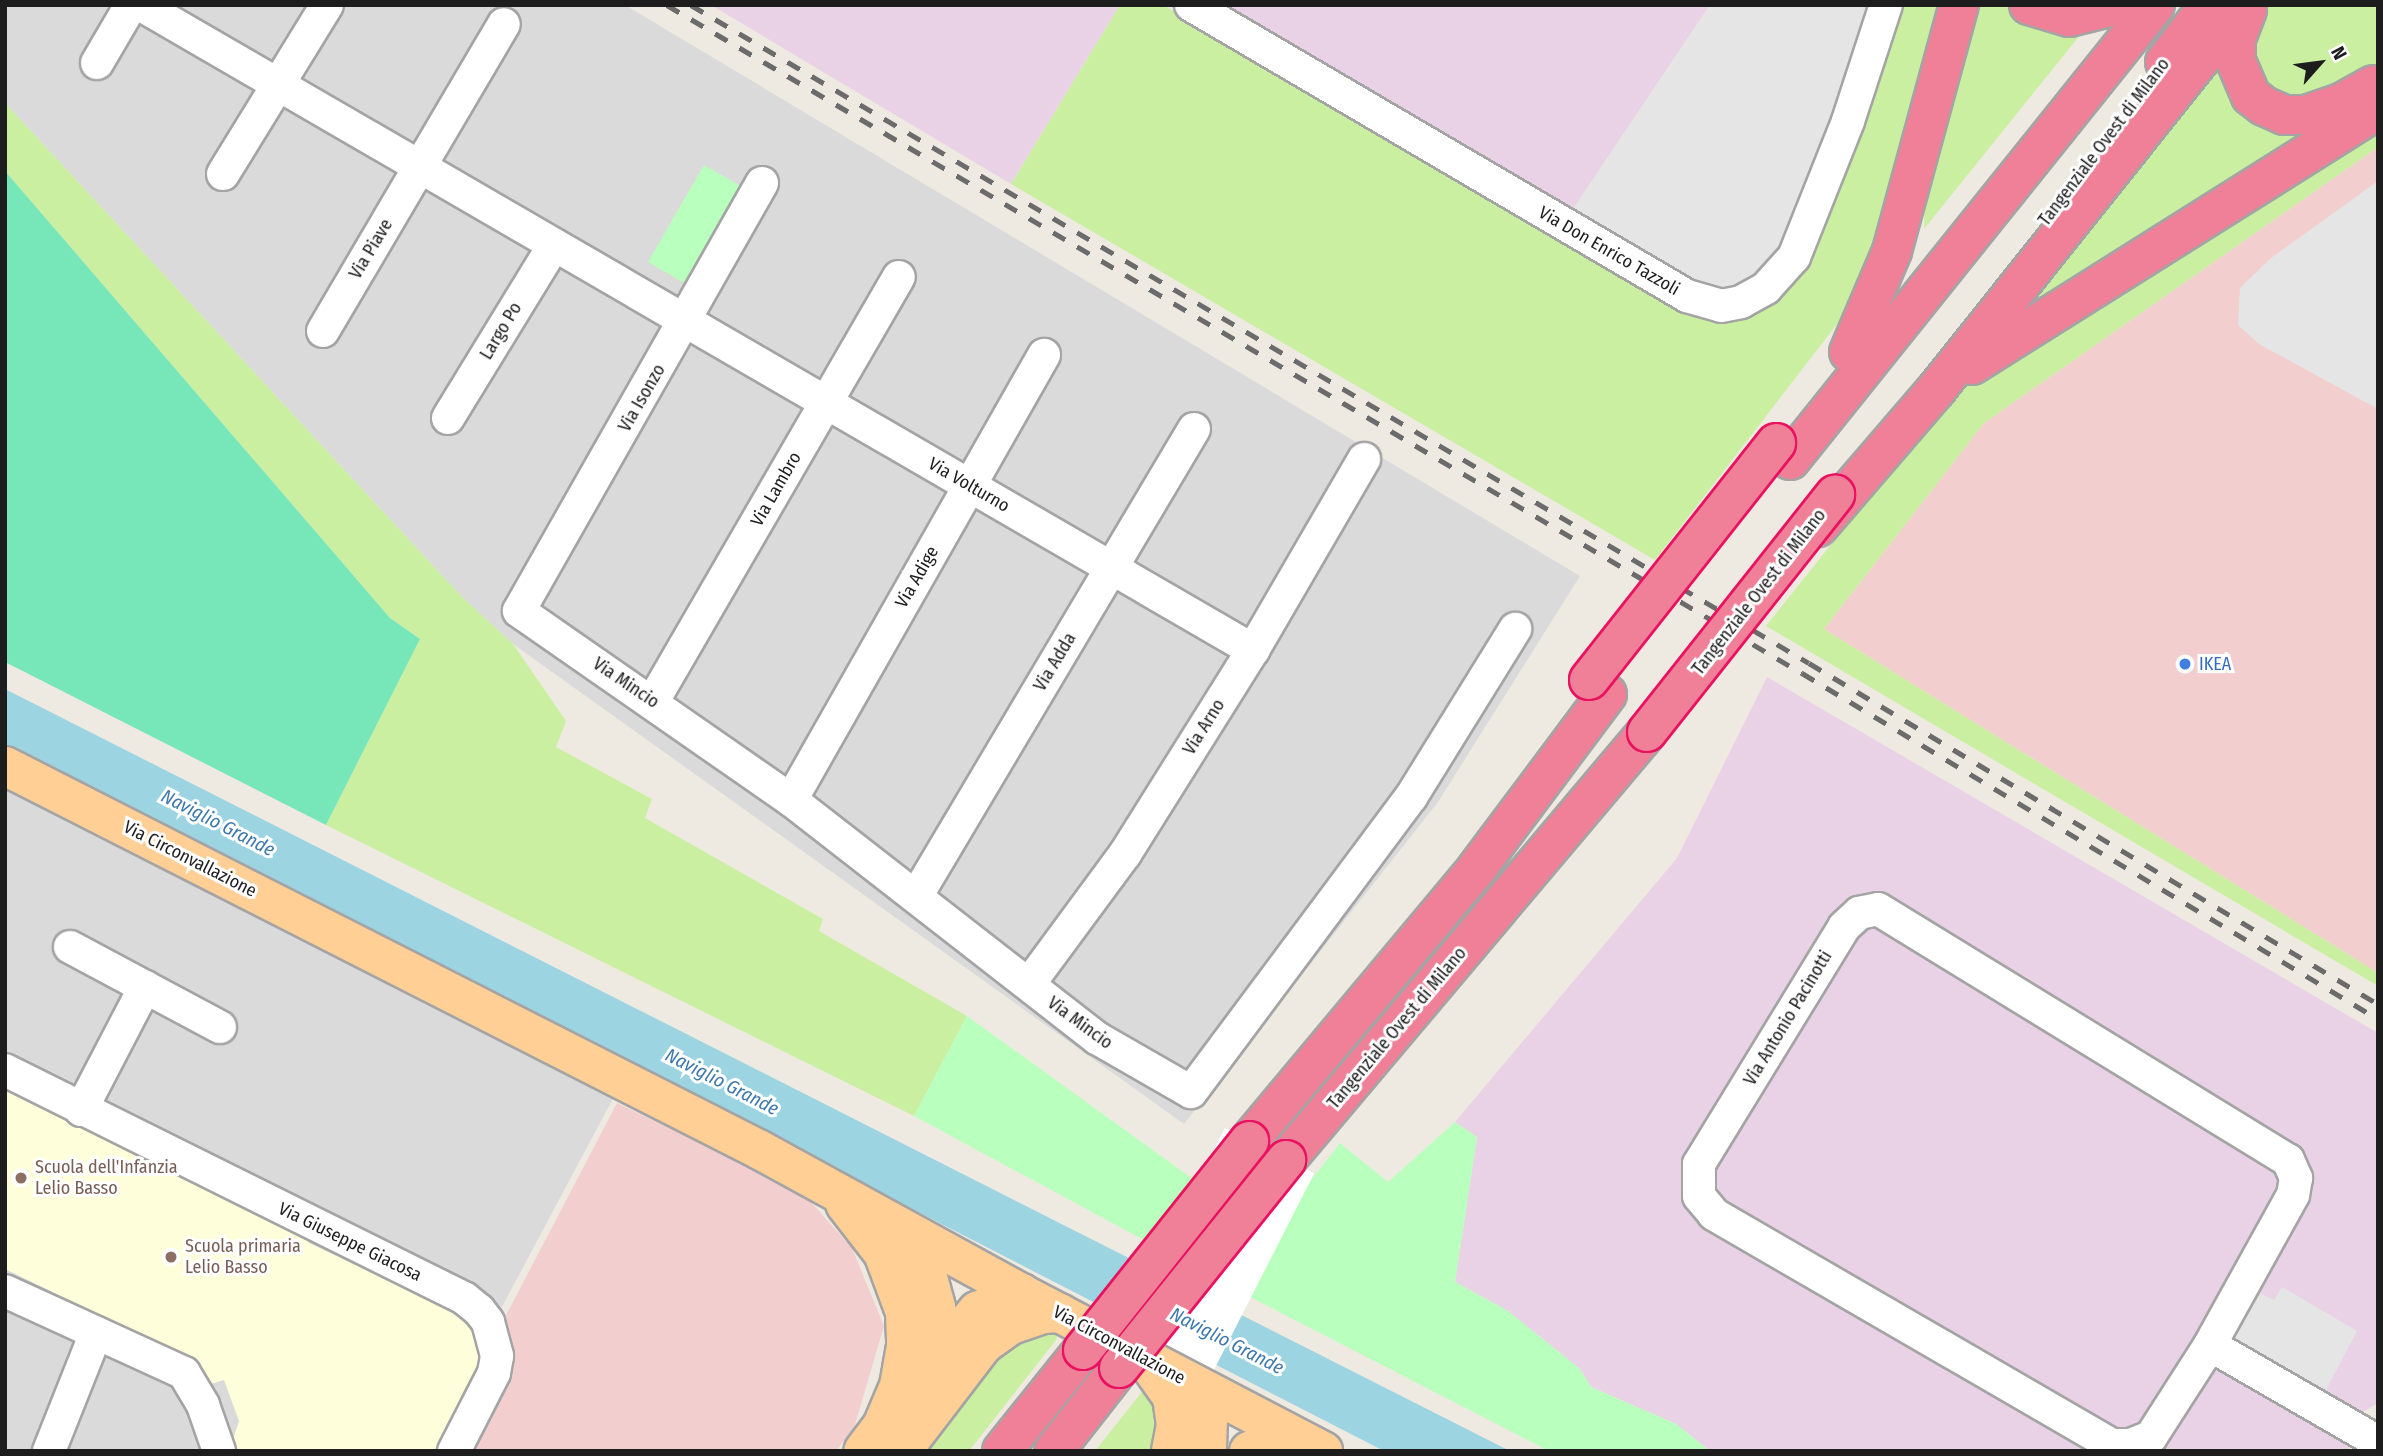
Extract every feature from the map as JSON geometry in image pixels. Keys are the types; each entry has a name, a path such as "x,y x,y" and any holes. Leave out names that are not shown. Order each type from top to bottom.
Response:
{"highway":[{"path":"1849,352 1892,251 1959,5"},
{"path":"2029,5 2069,17 2120,5"},
{"path":"1783,452 1849,352 2120,5"},
{"path":"1002,1451 1249,1141 1477,868 1520,779 1598,687 1783,452 2155,5"},
{"name":"Tangenziale Ovest di Milano","path":"1132,1363 1286,1160 1647,732 1838,498 2208,5"},
{"path":"1838,498 1936,390 2244,5"},
{"path":"2250,5 2238,33 2236,61 2251,96 2263,106 2284,115 2306,115 2341,103 2378,82"},
{"path":"1936,390 2020,332 2378,109"},
{"path":"1054,1451 1132,1363"}],"main road":[{"name":"Via Circonvallazione","path":"5,766 375,952 829,1187 1060,1313 1132,1363 1194,1386 1306,1443"},
{"path":"829,1187 883,1253 905,1312 903,1368 882,1443"},
{"path":"918,1237 944,1350 948,1390"},
{"path":"882,1443 944,1350 977,1311 1021,1293"},
{"path":"882,1443 948,1390 997,1334 1029,1318 1060,1313"},
{"path":"1132,1363 1172,1397 1176,1425 1171,1451"},
{"path":"1194,1386 1209,1419 1207,1451"},
{"path":"1249,1451 1306,1443"}],"street":[{"path":"97,63 131,5"},
{"path":"141,5 686,321"},
{"path":"223,174 327,5"},
{"name":"Via Don Enrico Tazzoli","path":"1191,5 1687,296 1721,306 1741,303 1766,288 1794,257 1848,121 1885,5"},
{"name":"Via Piave","path":"323,331 504,24"},
{"name":"Via Isonzo","path":"519,611 762,183"},
{"name":"Largo Po","path":"448,418 554,244"},
{"name":"Via Lambro","path":"653,701 899,277"},
{"name":"Via Volturno","path":"686,321 1253,650"},
{"name":"Via Adige","path":"791,800 1044,355"},
{"name":"Via Adda","path":"917,895 1194,429"},
{"name":"Via Arno","path":"1029,984 1125,854 1253,650 1364,459"},
{"name":"Via Mincio","path":"519,611 653,701 791,800 917,895 1097,1038 1191,1092 1411,797 1515,629"},
{"name":"Via Antonio Pacinotti","path":"1878,909 2288,1160 2296,1178 2293,1195 2210,1345 2151,1437 2130,1445 2112,1445 1714,1214 1699,1196 1699,1164 1844,928 1859,912 1878,909"},
{"path":"71,947 220,1027"},
{"path":"81,1110 145,987"},
{"name":"Via Giuseppe Giacosa","path":"5,1070 464,1298 479,1310 488,1322 497,1356 494,1373 454,1451"},
{"path":"5,1292 184,1373 203,1405 219,1451"},
{"path":"49,1451 96,1333"},
{"path":"2210,1345 2378,1442"}],"shaded area":[{"path":"5,5 625,5 1580,576 1438,802 1184,1124 513,644 462,597 5,103"},
{"path":"711,5 1120,5 1011,184"},
{"path":"1215,5 1710,5 1571,212"},
{"path":"1710,5 1875,5 1810,203 1779,255 1747,286 1713,293 1571,212"},
{"path":"2378,147 2378,973 1824,629 1984,423"},
{"path":"2378,181 2378,409 2259,344 2238,325 2240,288 2271,258"},
{"path":"1767,677 2378,1033 2378,1403 2363,1412 2327,1393 2313,1420 2346,1442 2350,1451 1710,1451 1676,1424 1591,1387 1580,1369 1508,1311 1455,1282 1477,1137 1455,1122 1677,858"},
{"path":"5,786 617,1091 495,1320 447,1451 5,1451"},
{"name":"Scuola primaria Lelio Basso","path":"5,1084 304,1231 309,1243 404,1288 409,1279 470,1312 491,1351 446,1451 229,1451 239,1421 224,1380 207,1385 198,1362 5,1269"},
{"path":"617,1103 800,1190 852,1248 884,1326 854,1428 836,1451 461,1451 503,1321"},
{"path":"2282,1287 2357,1331 2325,1392 2232,1337 2260,1293 2274,1300"}],"green space":[{"path":"1120,5 1163,5 1668,302 1723,323 1745,313 1797,273 1827,218 1895,5 1947,5 1861,293 1655,560 1011,184"},
{"path":"1971,5 2025,5 2085,29 1924,229 1925,192"},
{"path":"2260,5 2378,5 2378,69 2343,92 2294,100 2273,91 2254,66 2251,38"},
{"path":"2222,48 2238,87 2334,116 2027,310 2024,307"},
{"path":"5,103 462,597 513,644 566,721 556,747 652,799 645,818 823,919 819,931 967,1016 914,1116 326,825 420,639 390,618 5,171"},
{"path":"2378,128 2378,147 1984,423 1824,629 2378,973 2378,986 1766,626 1925,427 1974,378"},
{"path":"704,165 746,189 690,286 648,262"},
{"path":"5,171 390,618 420,639 326,825 5,662"},
{"path":"967,1016 1269,1234 1340,1143 1388,1182 1455,1122 1477,1137 1455,1282 1508,1311 1580,1369 1591,1387 1676,1424 1710,1451 1549,1451 1227,1285 914,1116"},
{"path":"1042,1330 1057,1335 1056,1340 969,1451 918,1451 1001,1350"},
{"path":"1149,1383 1161,1397 1162,1451 1095,1451"}],"water":[{"name":"Naviglio Grande","path":"5,689 1510,1451 1384,1451 5,744"}],"pier":[{"path":"1225,1128 1314,1173 1193,1411 1104,1366"}],"railway":[{"path":"667,5 1802,673 2378,1019"},
{"path":"691,5 1809,663 2378,1004"}],"place":[{"name":"IKEA","path":"2185,664"},
{"name":"Scuola dell'Infanzia Lelio Basso","path":"21,1178"},
{"name":"Scuola primaria Lelio Basso","path":"171,1257"}]}
